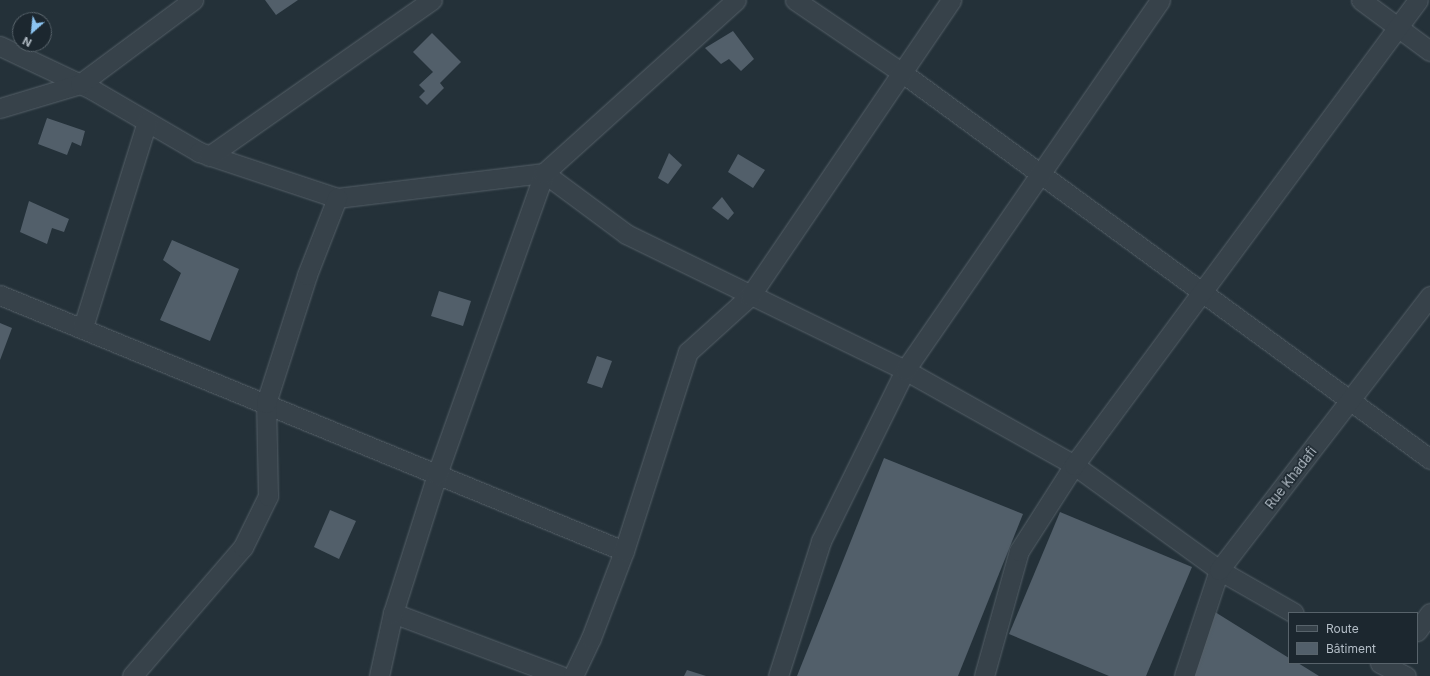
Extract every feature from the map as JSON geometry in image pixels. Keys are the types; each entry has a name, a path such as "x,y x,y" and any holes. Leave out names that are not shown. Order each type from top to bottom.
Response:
{"street":[{"path":"0,108 80,84 193,0"},
{"path":"209,156 432,0"},
{"path":"379,676 393,613 437,474 544,173 736,0"},
{"path":"795,0 904,74 1430,459"},
{"path":"573,676 591,638 624,551 688,352 750,296 904,74 951,0"},
{"path":"778,676 821,541 905,370 1038,172 1160,0"},
{"path":"1361,0 1430,50"},
{"path":"984,676 1019,551 1074,465 1418,0"},
{"path":"0,46 80,84 209,156 337,198 544,173 626,234 750,296 905,370 1074,465 1219,570 1292,612"},
{"path":"83,327 147,122"},
{"path":"132,676 243,547 268,496 266,402 307,275 337,198"},
{"path":"0,295 83,327 266,402 624,551"},
{"name":"Rue Khadafi","path":"1184,676 1219,570 1352,402 1430,296"},
{"path":"393,613 561,676"},
{"path":"1418,630 1430,613"}],"building":[{"path":"265,0 298,0 276,15"},
{"path":"733,31 754,59 741,71 729,59 721,64 705,48"},
{"path":"432,33 461,62 440,83 444,88 427,105 419,97 425,91 419,85 433,72 413,52"},
{"path":"47,118 85,131 81,146 72,142 67,155 38,144"},
{"path":"669,153 682,165 668,184 658,178"},
{"path":"738,154 765,170 753,188 728,172"},
{"path":"722,197 734,213 728,220 712,208"},
{"path":"29,201 69,219 64,232 52,228 47,244 20,232"},
{"path":"172,240 239,269 210,341 160,320 181,273 163,260"},
{"path":"439,291 471,301 463,326 431,316"},
{"path":"0,323 12,328 0,360"},
{"path":"597,356 612,361 602,388 587,383"},
{"path":"884,458 1023,514 958,676 797,676"},
{"path":"330,510 356,521 339,559 314,547"},
{"path":"1060,512 1192,567 1146,676 1109,676 1009,634"},
{"path":"1215,612 1288,657 1288,664 1300,664 1319,676 1194,676"},
{"path":"687,670 706,676 684,676"}]}
